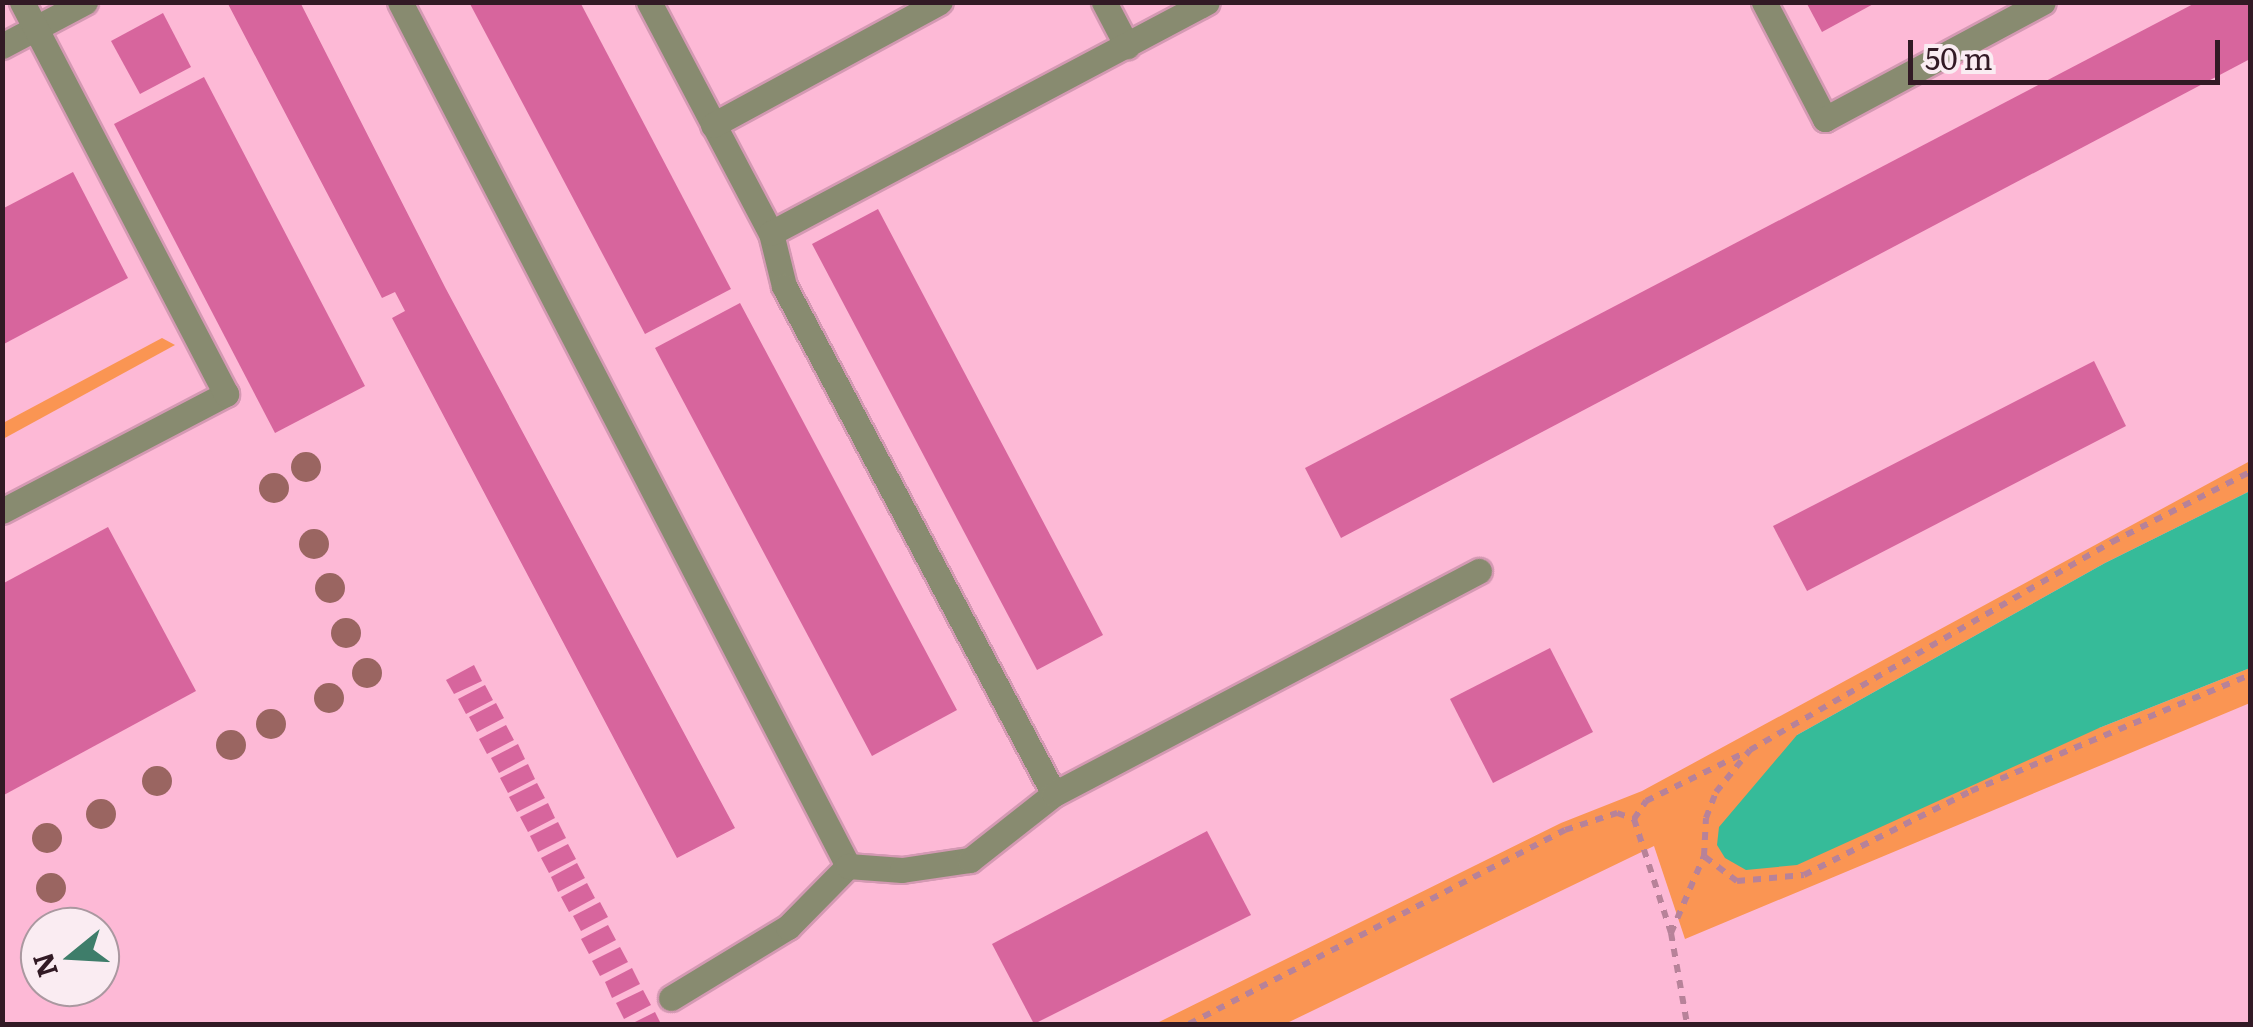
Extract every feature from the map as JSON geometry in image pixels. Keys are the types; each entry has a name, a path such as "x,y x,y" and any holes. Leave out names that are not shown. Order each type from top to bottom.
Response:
{"lane":[{"path":"2,510 226,394 22,2"},
{"path":"2,46 84,2"},
{"path":"400,2 848,866"},
{"path":"648,2 771,233 784,286 1054,794"},
{"path":"713,125 940,2"},
{"path":"1104,2 1127,46"},
{"path":"771,233 1207,2"},
{"path":"1764,2 1825,119 2043,2"},
{"path":"671,998 788,927 848,866 902,870 970,860 1054,794 1479,572"}],"path":[{"path":"1634,819 1646,800 1750,750 2079,560 2250,472"},
{"path":"1704,856 1737,881 1804,875 1971,791 2250,675"},
{"path":"1671,934 1704,856 1706,818 1716,792 1750,750"},
{"path":"1189,1024 1565,830 1617,813 1634,819"},
{"path":"1634,819 1671,934 1687,1024"}],"shaded area":[{"path":"162,338 175,345 3,439 3,423"},
{"path":"2250,461 2250,491 2105,563 1797,735 2099,728 2250,668 2250,703 1685,939 1654,846 1285,1024 1155,1024 1561,823 1642,791"},
{"path":"2250,491 2250,668 2099,728 1797,865 1746,870 1725,858 1717,845 1719,827 1797,735 2105,563"}],"building":[{"path":"227,2 300,2 446,289 735,828 677,858 392,318 405,311 395,292 382,298"},
{"path":"469,2 580,2 731,289 645,334"},
{"path":"1806,2 1877,2 1822,32"},
{"path":"2197,2 2250,2 2250,59 1341,538 1305,468"},
{"path":"163,13 191,67 140,94 111,41"},
{"path":"204,77 365,386 275,433 114,124"},
{"path":"73,172 128,278 2,345 2,209"},
{"path":"878,209 1103,635 1037,670 812,244"},
{"path":"740,303 957,710 872,756 655,348"},
{"path":"2094,361 2126,426 1807,591 1773,526"},
{"path":"108,527 196,691 2,796 2,584"},
{"path":"1550,648 1593,732 1493,783 1450,699"},
{"path":"474,665 482,681 454,694 446,680"},
{"path":"485,685 493,700 466,714 458,699"},
{"path":"496,703 504,718 477,732 469,717"},
{"path":"506,725 514,740 487,754 479,739"},
{"path":"518,744 525,759 499,773 491,758"},
{"path":"528,764 535,779 508,793 500,778"},
{"path":"537,783 545,798 517,812 509,797"},
{"path":"548,803 555,818 528,832 520,817"},
{"path":"558,822 566,838 538,852 530,836"},
{"path":"1207,831 1251,915 1034,1024 992,944"},
{"path":"568,844 576,859 549,873 541,858"},
{"path":"577,863 585,878 558,892 551,877"},
{"path":"587,883 595,898 569,912 561,897"},
{"path":"600,902 608,917 581,931 573,916"},
{"path":"608,925 616,940 589,954 581,939"},
{"path":"620,947 628,962 600,976 592,961"},
{"path":"632,968 640,984 612,998 605,982"},
{"path":"643,990 651,1005 624,1019 616,1003"},
{"path":"655,1012 661,1024 631,1024"}]}
